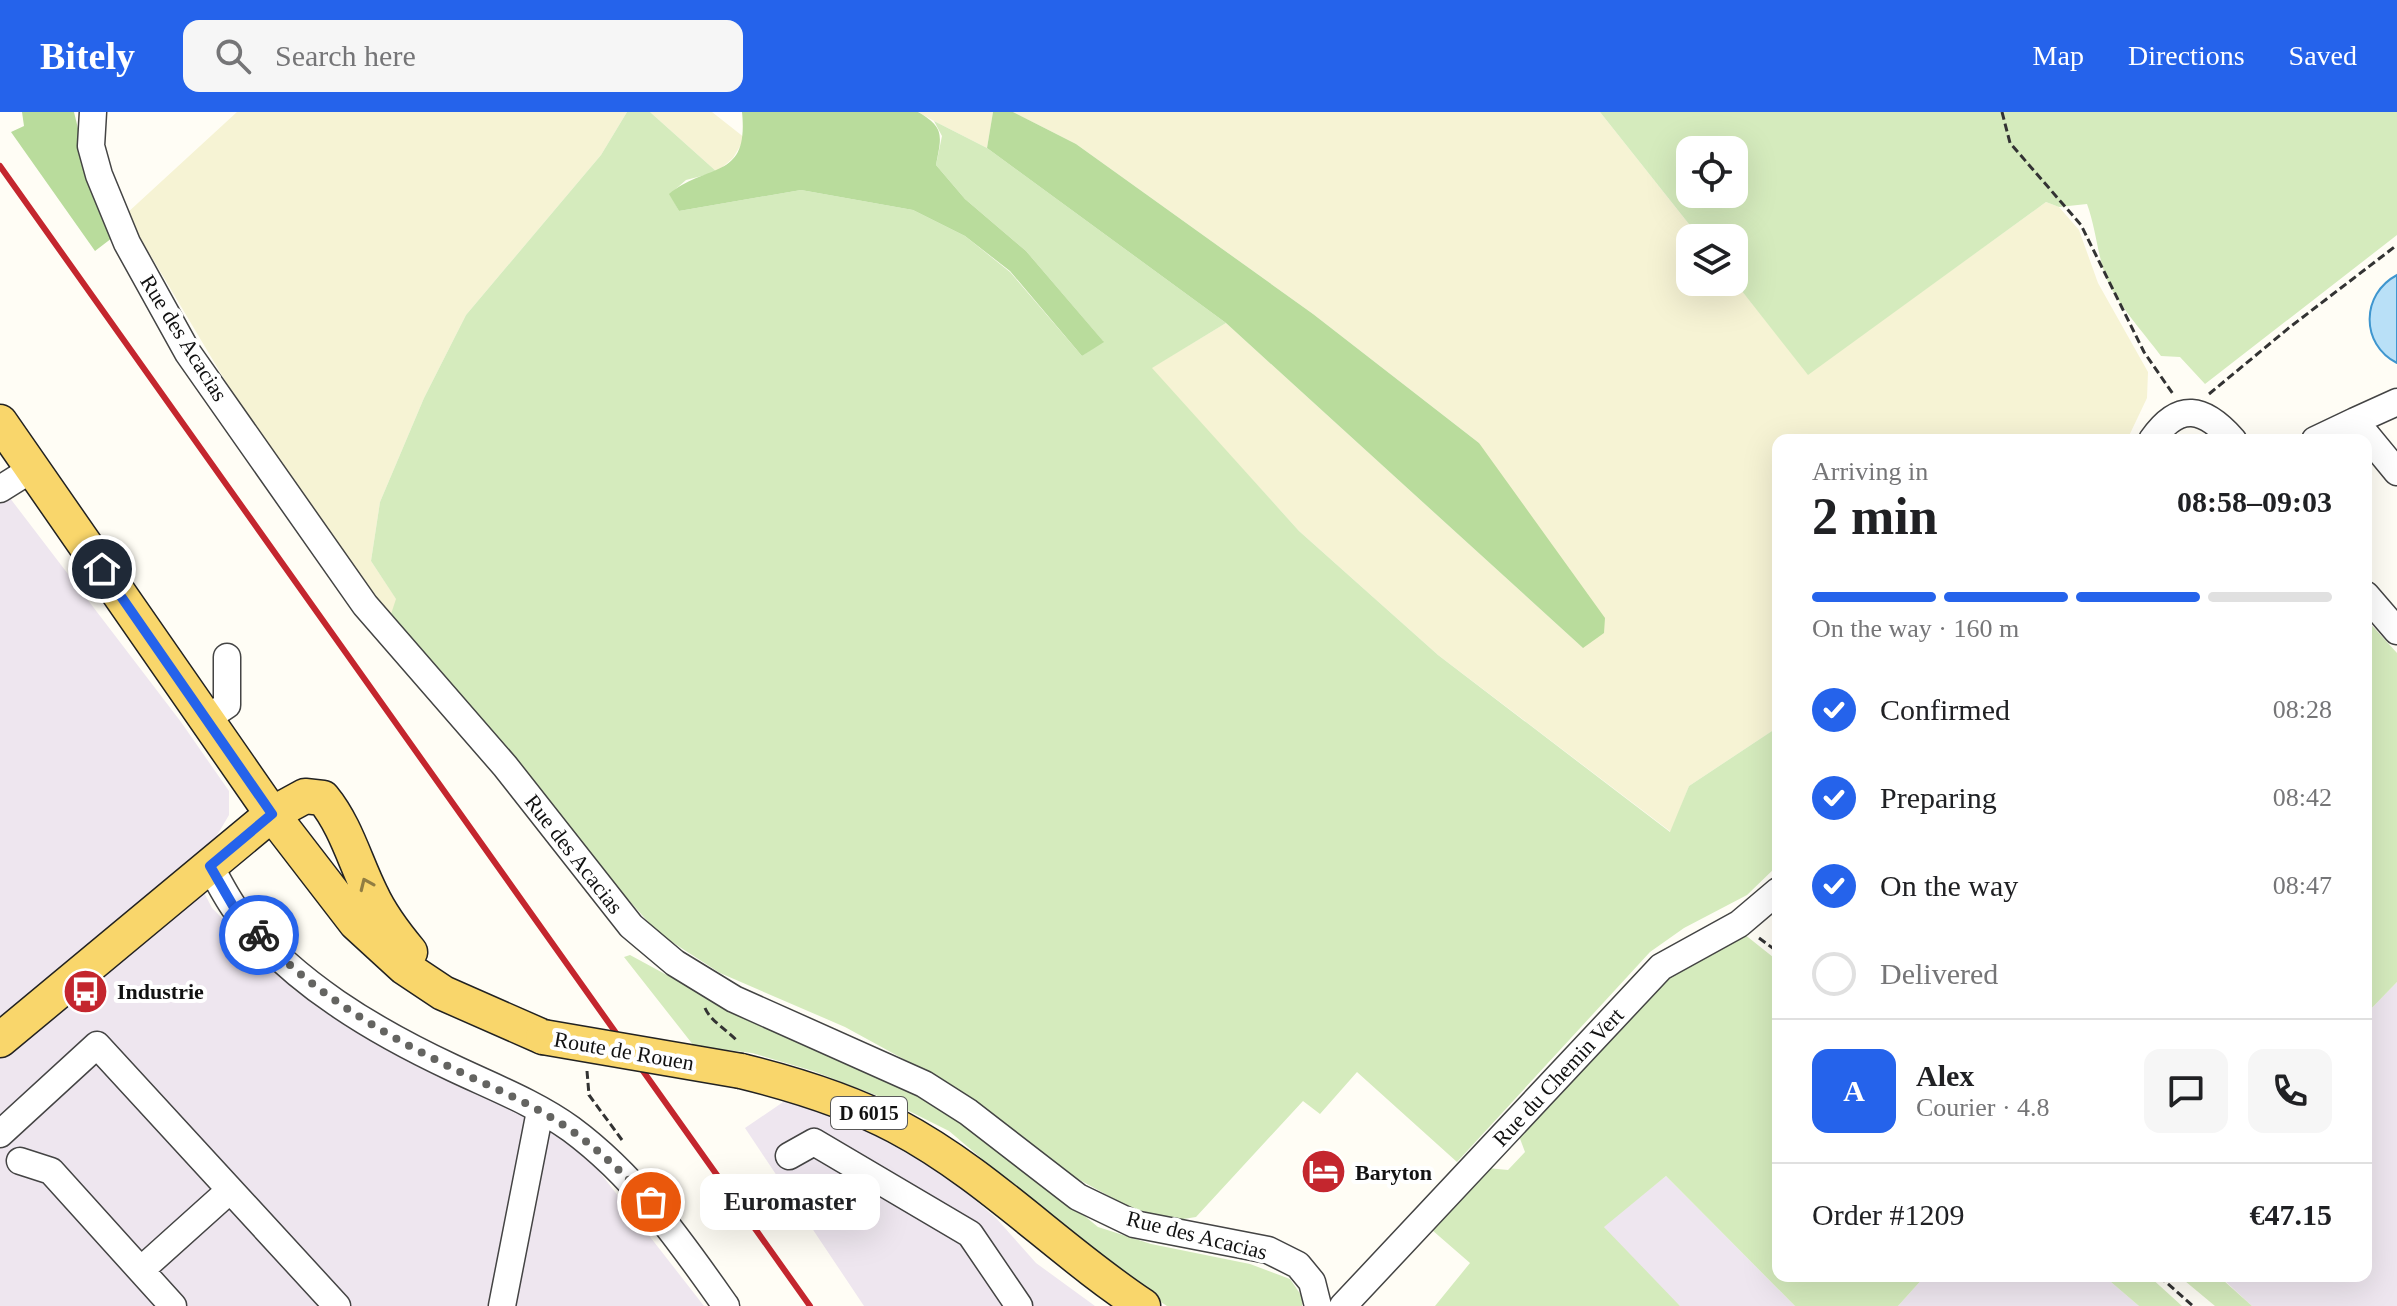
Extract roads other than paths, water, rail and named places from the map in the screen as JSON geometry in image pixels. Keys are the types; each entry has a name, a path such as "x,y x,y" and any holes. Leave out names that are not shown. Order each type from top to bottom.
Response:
{"main road":[{"name":"Route de Rouen","path":"0,422 272,814 356,923 404,967 443,993 543,1037 740,1057 853,1105 897,1126 984,1184 1143,1306"},
{"path":"0,1040 272,814 305,796 323,798 337,814 389,926 443,993"},
{"name":"Route de Rouen","path":"984,1184 1110,1306"}],"street":[{"name":"Rue des Acacias","path":"93,112 91,146 99,175 127,243 188,353 365,605 505,766 631,926 675,963 734,999 924,1084 968,1112 1078,1197 1134,1224 1268,1250 1298,1265 1315,1294"},
{"path":"2328,434 2397,402"},
{"path":"2156,434 2163,424 2185,412 2211,417 2227,434"},
{"path":"2355,421 2366,434"},
{"path":"2372,442 2397,472"},
{"path":"0,489 32,469"},
{"path":"2372,602 2397,631"},
{"path":"206,719 227,705 227,657"},
{"path":"210,866 236,911 254,931 295,970 338,1004 427,1055 540,1111 609,1160 651,1202 726,1306"},
{"name":"Rue du Chemin Vert","path":"1315,1294 1352,1298 1661,967 1739,924 1772,896"},
{"path":"0,1134 97,1045 337,1306"},
{"path":"502,1306 540,1111"},
{"path":"789,1156 814,1142 828,1146 871,1178 970,1234 1019,1306"},
{"path":"20,1161 51,1171 173,1306"},
{"path":"141,1270 230,1190"}],"water":[{"path":"2397,275 2397,363 2376,344 2370,319 2371,306 2377,294 2385,283"}],"railway":[{"path":"0,166 810,1306"}],"place":[{"name":"Industrie","path":"86,991"},
{"name":"Baryton","path":"1324,1172"},
{"name":"Euromaster","path":"651,1202"}]}
